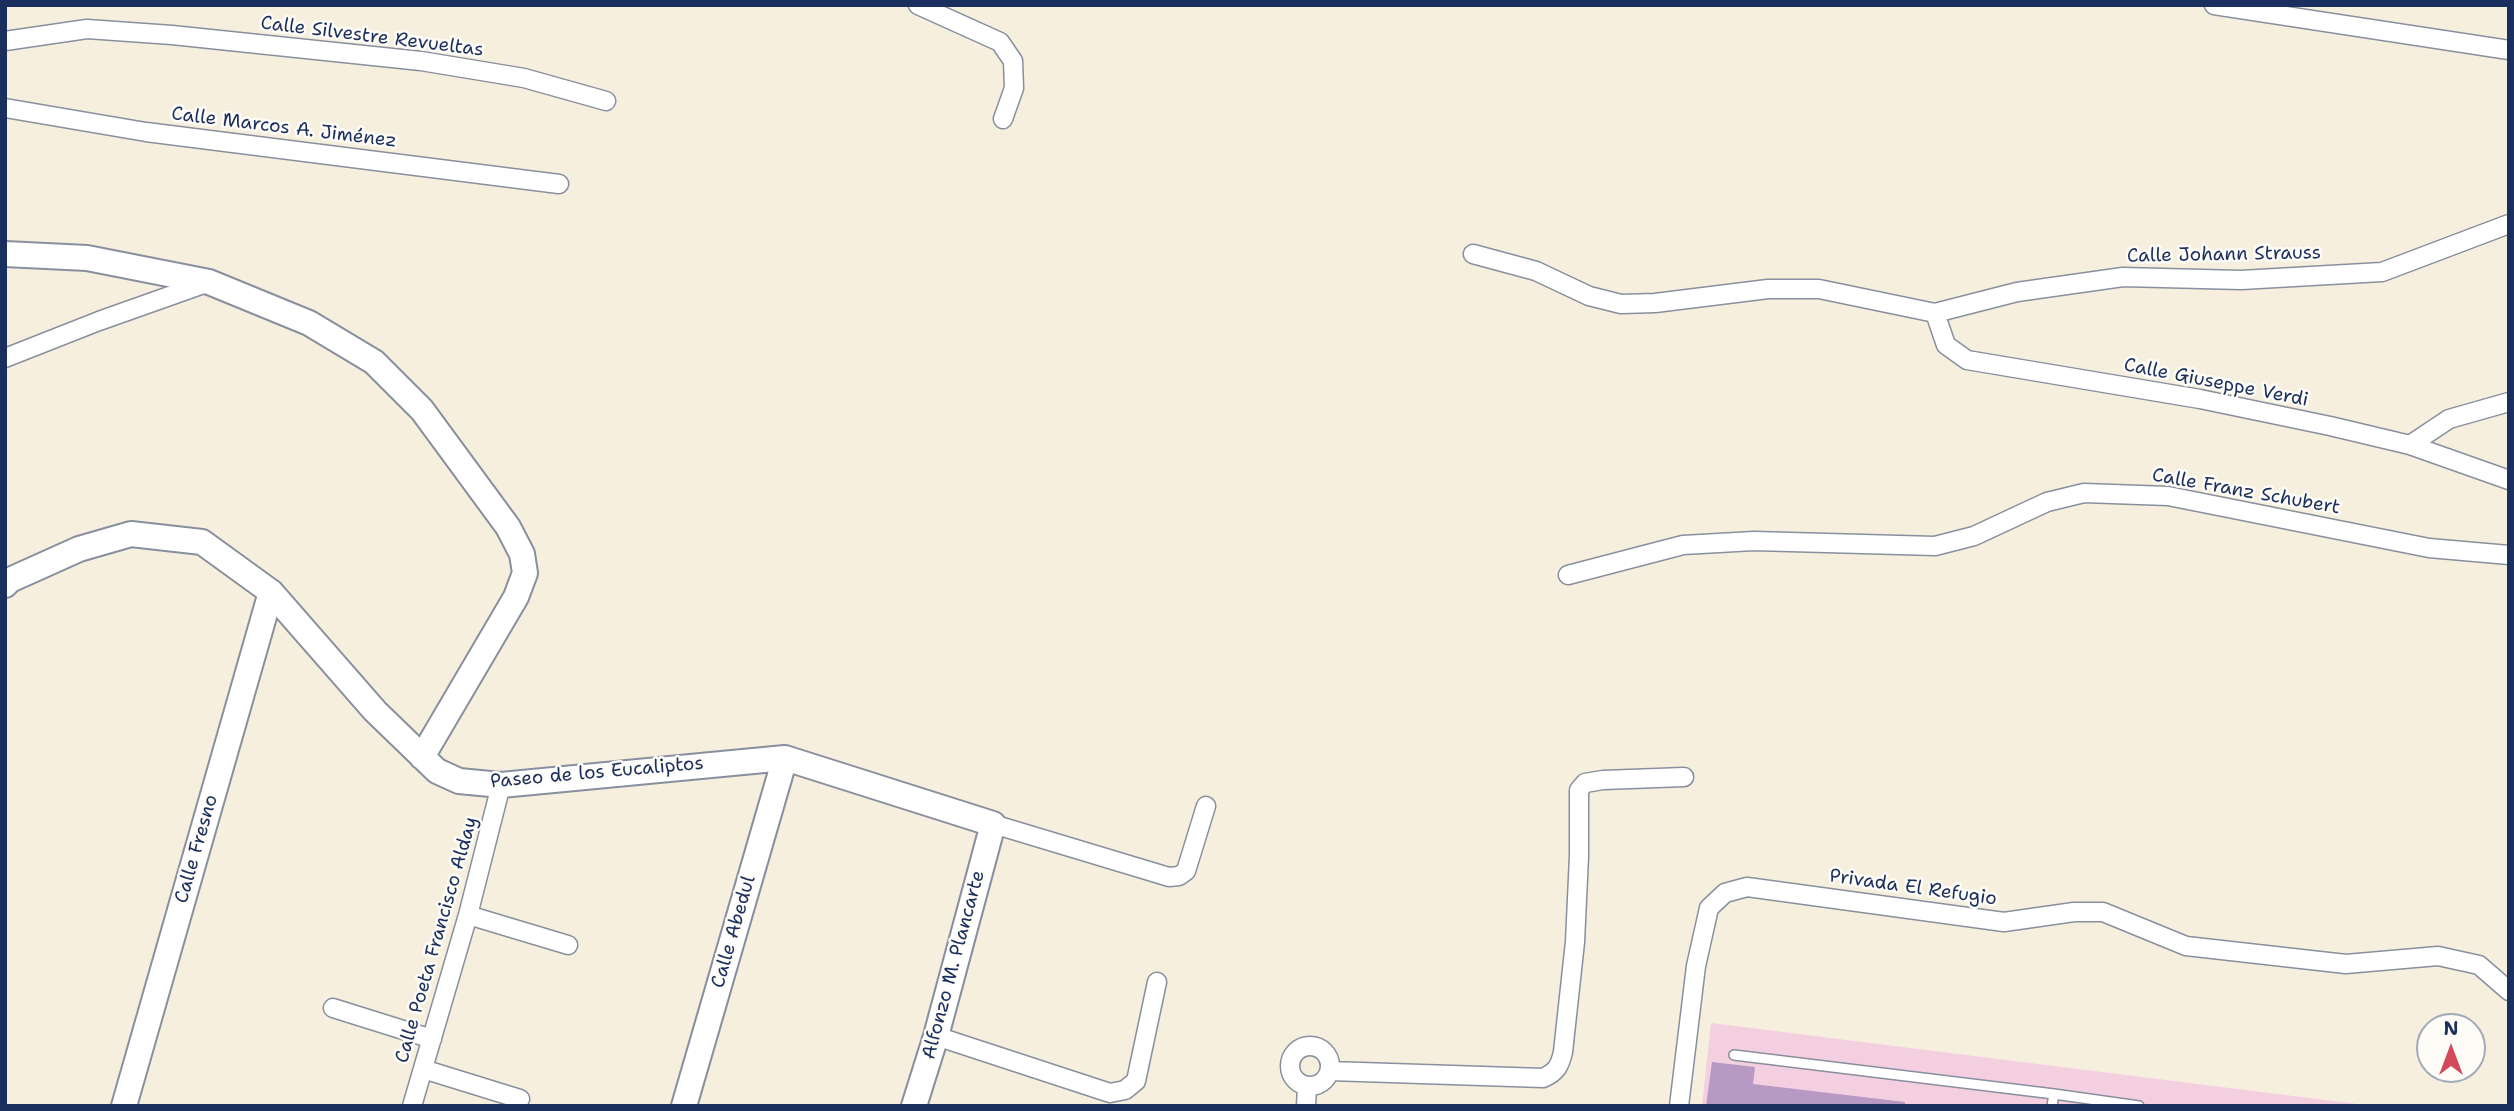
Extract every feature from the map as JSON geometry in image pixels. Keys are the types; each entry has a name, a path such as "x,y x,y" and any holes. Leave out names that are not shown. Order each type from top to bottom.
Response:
{"street":[{"path":"918,5 1000,42 1013,61 1014,88 1003,118"},
{"path":"2214,5 2509,50"},
{"name":"Calle Silvestre Revueltas","path":"5,41 87,29 172,35 434,63 524,78 606,100"},
{"name":"Calle Marcos A. Jiménez","path":"5,108 146,132 559,184"},
{"name":"Calle Johann Strauss","path":"1936,313 2017,292 2123,277 2241,280 2382,272 2509,224"},
{"path":"5,254 87,258 209,282 309,323 374,362 422,410 508,527 522,554 525,573 516,597 422,757"},
{"path":"1473,254 1535,271 1589,296 1621,304 1655,303 1768,289 1819,289 1936,313"},
{"path":"5,358 209,282"},
{"name":"Calle Giuseppe Verdi","path":"1936,313 1946,345 1967,360 2200,399 2410,445 2509,481"},
{"path":"2410,445 2449,419 2509,402"},
{"name":"Calle Franz Schubert","path":"1568,575 1683,545 1754,541 1936,546 1975,536 2047,502 2084,493 2168,496 2429,548 2509,555"},
{"name":"Paseo de los Eucaliptos","path":"5,585 10,580 79,549 131,534 202,542 271,592 375,711 437,771 459,780 501,785 785,758 993,824"},
{"name":"Calle Fresno","path":"124,1106 271,592"},
{"name":"Calle Abedul","path":"684,1106 785,758"},
{"path":"1330,1071 1543,1078 1553,1074 1560,1066 1563,1052 1575,942 1579,790 1586,783 1604,779 1684,777"},
{"name":"Calle Poeta Francisco Alday","path":"412,1106 468,915 501,785"},
{"path":"993,824 1169,877 1179,876 1185,871 1206,806"},
{"name":"Alfonzo M. Plancarte","path":"914,1106 936,1036 993,824"},
{"name":"Privada El Refugio","path":"1679,1106 1696,966 1709,908 1725,893 1747,887 2004,922 2074,912 2103,912 2186,946 2346,964 2438,956 2479,965 2509,991"},
{"path":"468,915 568,945"},
{"path":"936,1036 1110,1093 1125,1090 1136,1081 1157,982"},
{"path":"333,1008 432,1039"},
{"path":"1312,1046 1324,1051 1330,1062 1330,1071 1318,1085 1297,1083 1290,1071 1291,1058 1299,1048 1312,1046"},
{"path":"424,1069 520,1099"},
{"path":"1306,1106 1307,1086"}],"lane":[{"path":"1734,1055 2139,1106"},
{"path":"2052,1106 2054,1094"}],"shaded area":[{"path":"1711,1023 2373,1106 1702,1106"}],"building":[{"path":"1712,1062 1755,1067 1753,1084 1905,1102 1905,1106 1706,1106"}]}
